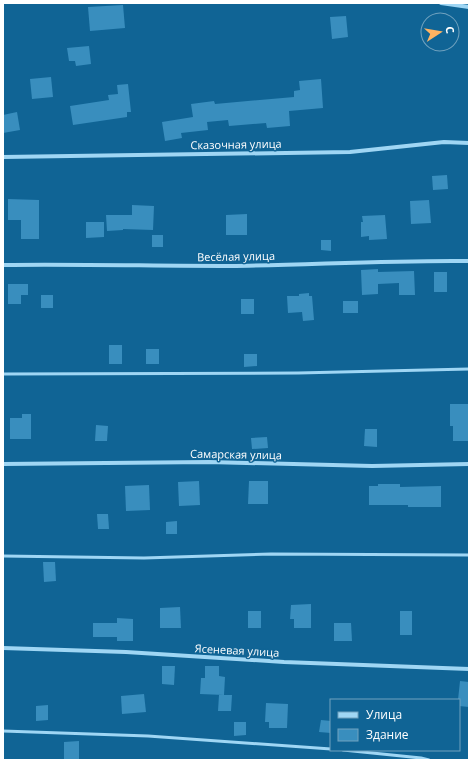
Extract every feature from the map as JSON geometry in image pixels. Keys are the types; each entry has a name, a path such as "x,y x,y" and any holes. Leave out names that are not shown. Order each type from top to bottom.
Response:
{"street":[{"path":"441,3 469,7"},
{"name":"Сказочная улица","path":"3,157 350,152 444,142 469,143"},
{"name":"Весёлая улица","path":"3,265 80,264 231,266 469,261"},
{"name":"Самарская улица","path":"3,464 201,462 372,466 469,464"},
{"name":"Ясеневая улица","path":"3,648 126,652 284,662 469,669"}],"lane":[{"path":"3,374 298,373 469,368"},
{"path":"3,556 144,558 271,554 469,555"},
{"path":"3,731 148,736 330,749"},
{"path":"353,751 429,760"}],"building":[{"path":"123,5 125,28 90,31 88,7"},
{"path":"346,16 348,37 332,39 330,17"},
{"path":"89,46 91,64 76,66 75,61 69,61 67,48"},
{"path":"51,77 53,97 32,99 30,79"},
{"path":"321,79 323,108 289,111 290,126 267,128 266,123 229,126 228,120 207,122 208,130 181,133 182,138 165,141 162,122 193,117 191,104 214,101 215,104 294,97 294,91 300,90 299,81"},
{"path":"128,84 131,112 127,112 127,117 73,125 70,106 109,100 108,95 118,94 117,85"},
{"path":"17,112 20,130 3,133 3,115"},
{"path":"447,175 448,189 433,190 432,176"},
{"path":"8,199 39,200 39,239 21,239 21,220 8,220"},
{"path":"429,200 431,223 411,224 410,201"},
{"path":"132,205 154,206 153,230 123,229 107,231 106,215 132,215"},
{"path":"247,214 247,235 226,235 226,215"},
{"path":"385,215 387,239 369,240 369,236 361,237 361,222 363,222 362,216"},
{"path":"86,222 104,222 104,237 86,238"},
{"path":"152,235 163,235 163,247 152,247"},
{"path":"321,240 331,240 331,251 321,250"},
{"path":"378,269 378,272 414,271 415,295 399,295 399,283 378,284 378,294 362,295 361,270"},
{"path":"434,272 447,272 447,292 434,292"},
{"path":"8,284 28,284 28,295 21,295 21,304 8,304"},
{"path":"309,293 309,296 312,296 314,320 303,321 302,312 288,313 287,296 299,296 299,294"},
{"path":"41,295 53,295 53,308 41,308"},
{"path":"241,299 254,299 254,314 241,314"},
{"path":"343,301 358,301 358,313 343,313"},
{"path":"109,345 122,345 122,364 109,364"},
{"path":"146,349 159,349 159,364 146,364"},
{"path":"244,354 257,354 257,366 244,367"},
{"path":"450,404 469,404 469,441 453,441 453,426 450,426"},
{"path":"22,414 31,414 31,439 10,439 10,418 22,418"},
{"path":"96,425 108,426 107,441 95,441"},
{"path":"365,429 377,429 377,447 364,446"},
{"path":"267,437 268,448 252,449 251,438"},
{"path":"199,481 200,505 179,506 178,482"},
{"path":"249,481 268,481 268,504 248,504"},
{"path":"378,484 400,484 400,487 441,486 441,507 369,505 369,486 378,486"},
{"path":"149,485 150,510 126,511 125,486"},
{"path":"97,514 108,514 109,529 98,529"},
{"path":"177,521 177,534 166,534 166,522"},
{"path":"43,562 55,562 56,581 44,582"},
{"path":"311,604 311,628 294,628 294,619 290,619 291,605"},
{"path":"180,607 181,628 160,628 160,608"},
{"path":"248,611 261,611 261,628 248,628"},
{"path":"400,611 412,611 412,635 400,635"},
{"path":"117,618 133,619 133,641 117,641 117,637 93,637 93,623 117,623"},
{"path":"334,623 351,623 352,641 334,641"},
{"path":"162,666 175,666 174,685 162,684"},
{"path":"205,666 219,666 219,676 225,677 224,695 200,694 201,678 205,678"},
{"path":"460,681 469,682 469,707 460,706 460,699 458,699"},
{"path":"144,694 146,712 122,714 121,696"},
{"path":"219,695 232,695 231,711 218,711"},
{"path":"266,703 288,704 287,728 269,728 269,722 265,722"},
{"path":"48,705 48,720 36,721 36,706"},
{"path":"321,720 330,721 330,733 319,732"},
{"path":"234,722 246,722 246,735 234,736"},
{"path":"79,741 79,760 64,760 64,742"}]}
